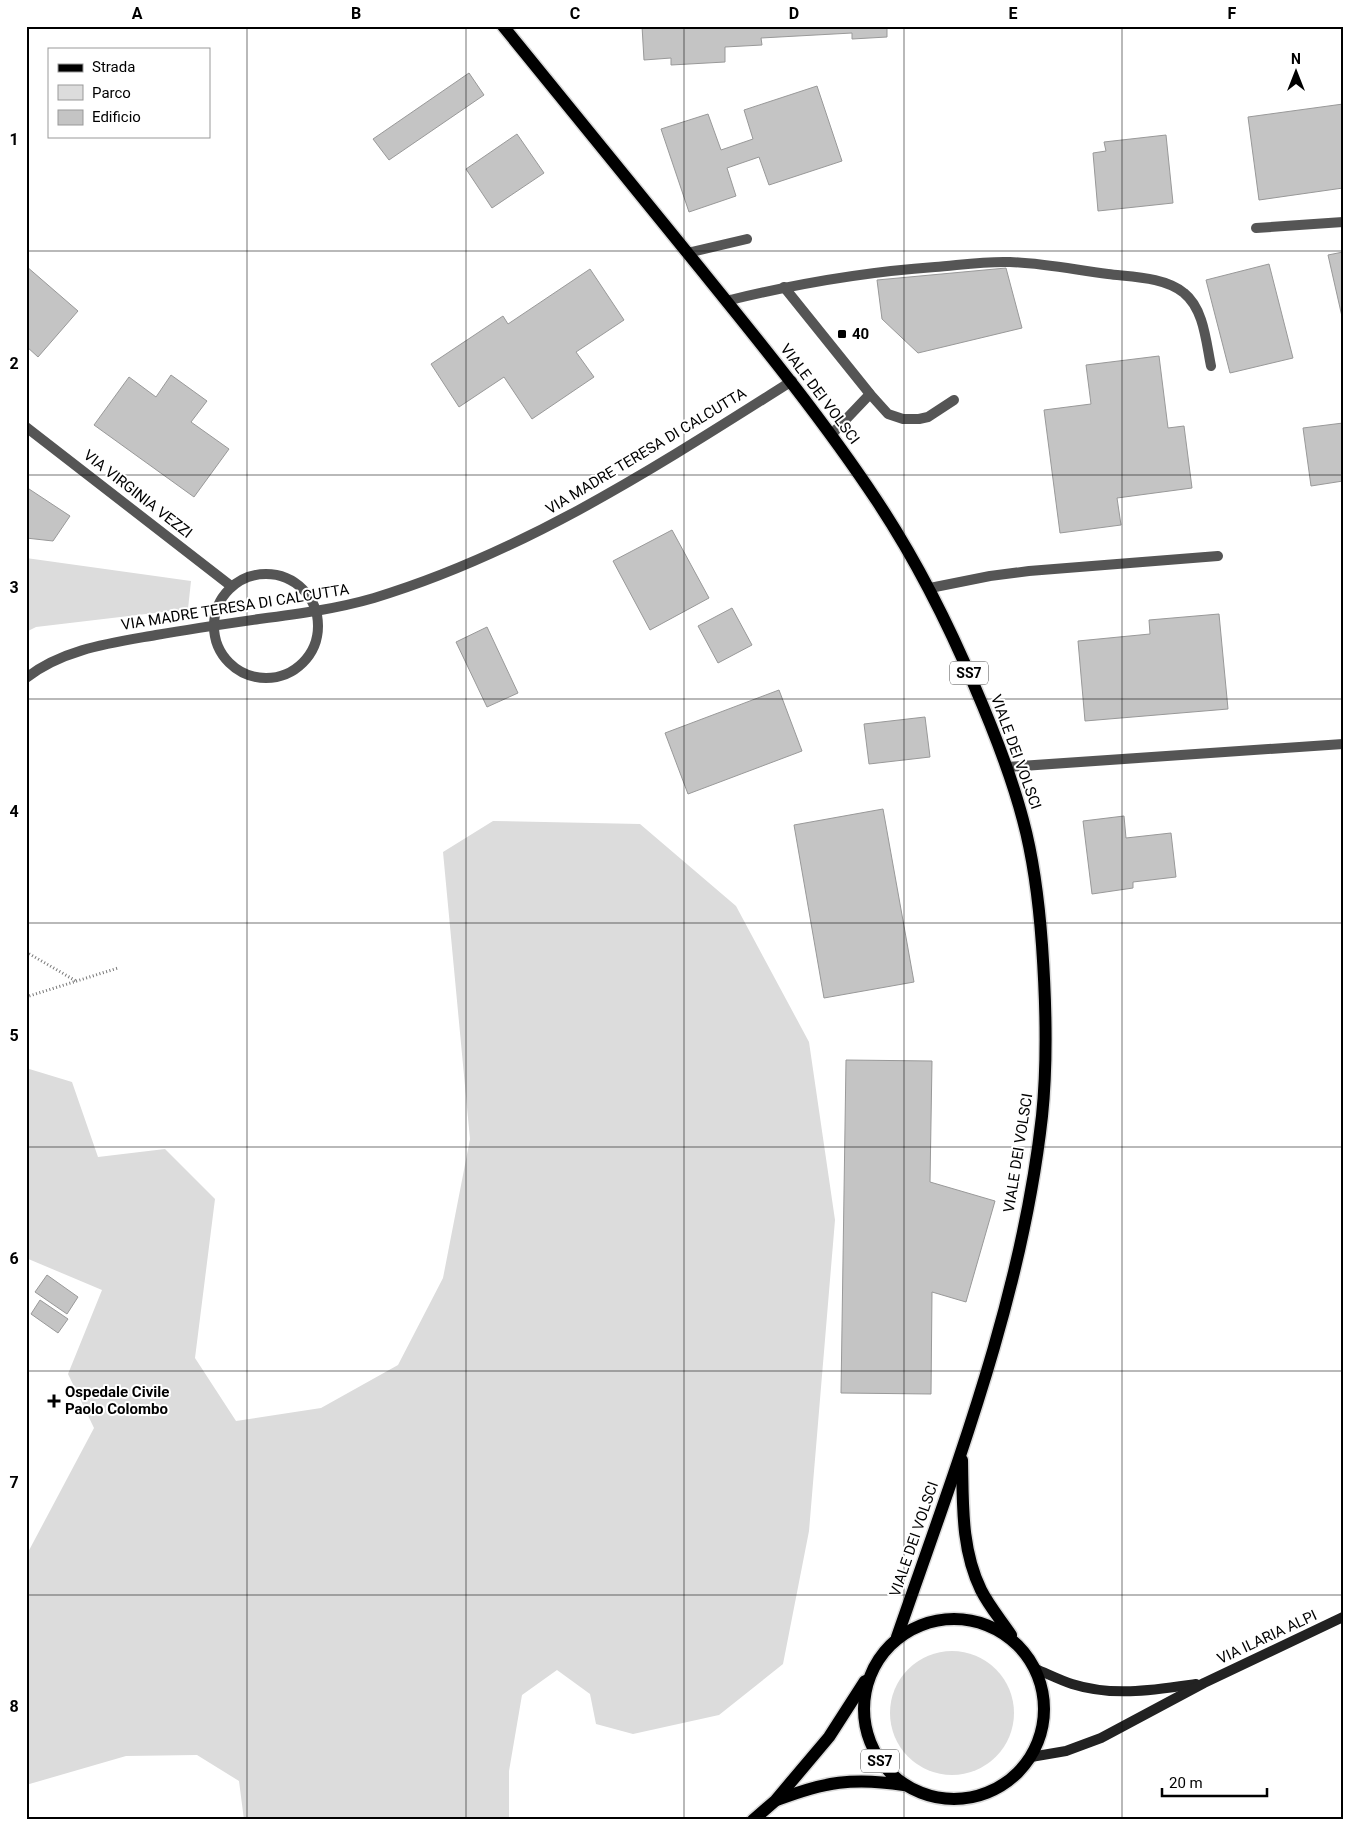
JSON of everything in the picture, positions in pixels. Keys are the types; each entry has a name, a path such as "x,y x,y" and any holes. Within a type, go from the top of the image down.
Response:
{"main road":[{"name":"VIALE DEI VOLSCI","path":"503,26 792,381 880,504 930,588 966,665 1007,767 1024,822 1038,904 1046,1012 1045,1080 1042,1120 1032,1181 1010,1285 989,1368 897,1637"},
{"name":"VIALE DEI VOLSCI","path":"962,1451 965,1537 970,1562 982,1591 1017,1643"},
{"name":"SS7","path":"945,1618 971,1619 996,1628 1017,1643 1036,1669 1044,1699 1042,1729 1031,1757 1012,1779 987,1794 958,1799 930,1796 904,1785 881,1763 866,1735 863,1703 870,1673 881,1654 897,1637 920,1625 945,1618"},
{"path":"753,1820 775,1801 829,1737 870,1673"},
{"path":"775,1801 810,1788 840,1781 872,1781 904,1785"}],"street":[{"path":"1256,228 1343,222"},
{"path":"687,253 747,239"},
{"path":"726,301 784,287 883,272 991,262 1033,264 1150,280 1176,287 1185,293 1194,304 1203,326 1211,366"},
{"path":"784,287 888,414 903,419 919,419 928,416 954,400"},
{"name":"VIA MADRE TERESA DI CALCUTTA","path":"26,678 64,656 104,644 351,604 417,583 459,567 528,536 654,468 792,381"},
{"path":"832,435 870,394"},
{"name":"VIA VIRGINIA VEZZI","path":"26,426 231,586"},
{"path":"930,588 1015,572 1218,556"},
{"path":"263,573 281,575 297,582 309,595 317,611 319,629 315,647 305,662 291,673 274,678 256,678 238,671 225,659 216,643 213,626 215,611 231,586 246,577 263,573"},
{"path":"1007,767 1343,744"},
{"name":"VIA ILARIA ALPI","path":"1204,1683 1343,1617"},
{"path":"1036,1669 1072,1684 1104,1691 1141,1692 1204,1683"},
{"path":"1031,1757 1066,1751 1095,1741 1204,1683"}],"path":[{"path":"26,952 76,981"},
{"path":"26,997 118,968"}],"green space":[{"path":"26,558 191,581 188,609 36,627 26,632"},
{"path":"493,821 640,824 736,906 809,1042 835,1220 809,1531 783,1664 719,1715 633,1734 596,1724 590,1694 557,1670 522,1695 509,1771 509,1820 244,1820 239,1781 197,1755 126,1756 26,1785 26,1556 94,1428 68,1374 102,1290 26,1258 26,1068 72,1082 98,1157 165,1149 215,1199 195,1358 236,1421 321,1408 398,1365 443,1278 470,1139 443,852"},
{"path":"952,1651 976,1656 996,1669 1009,1689 1014,1713 1009,1737 996,1757 976,1770 952,1775 928,1770 908,1757 895,1737 890,1713 895,1689 908,1669 928,1656"}],"building":[{"path":"642,26 887,26 887,37 852,39 852,33 761,38 762,45 725,47 725,62 671,65 671,58 644,60"},
{"path":"469,73 484,95 389,160 373,139"},
{"path":"817,86 842,161 769,185 759,157 727,168 736,196 689,212 661,129 708,114 721,150 753,139 744,110"},
{"path":"1343,104 1343,188 1259,200 1248,117"},
{"path":"517,134 544,173 492,208 466,169"},
{"path":"1166,135 1173,203 1098,211 1093,153 1106,151 1104,142"},
{"path":"1343,252 1343,321 1328,255"},
{"path":"1269,264 1293,358 1230,373 1206,280"},
{"path":"26,266 78,311 38,357 26,346"},
{"path":"1006,268 1022,328 918,353 882,319 877,280"},
{"path":"590,269 624,320 576,352 594,377 532,419 504,377 459,407 431,364 503,316 508,324"},
{"path":"1159,356 1168,428 1184,426 1192,488 1117,498 1121,525 1060,533 1044,410 1091,404 1086,365"},
{"path":"171,375 207,401 191,422 229,449 194,497 94,425 129,377 156,397"},
{"path":"1343,423 1343,481 1311,486 1303,428"},
{"path":"26,487 70,516 53,541 26,538"},
{"path":"672,530 709,598 650,630 613,561"},
{"path":"732,608 752,645 718,663 698,626"},
{"path":"1219,614 1228,709 1085,721 1078,641 1150,634 1149,620"},
{"path":"487,627 518,693 487,707 456,642"},
{"path":"779,690 802,751 688,794 665,733"},
{"path":"925,717 930,757 869,764 864,724"},
{"path":"883,809 914,982 824,998 794,825"},
{"path":"1124,816 1126,838 1171,833 1176,877 1133,882 1133,888 1092,894 1083,821"},
{"path":"846,1060 932,1061 930,1182 995,1201 966,1302 932,1292 931,1394 841,1393"},
{"path":"47,1275 78,1297 67,1314 35,1292"},
{"path":"40,1300 68,1319 58,1333 31,1314"}],"place":[{"name":"40","path":"842,334"},
{"name":"Ospedale Civile Paolo Colombo","path":"54,1401"}]}
